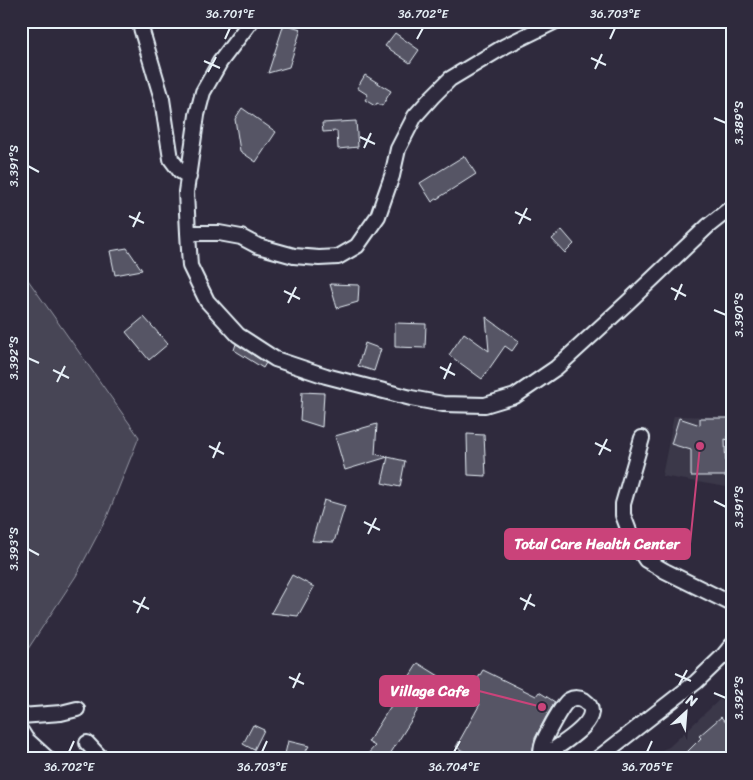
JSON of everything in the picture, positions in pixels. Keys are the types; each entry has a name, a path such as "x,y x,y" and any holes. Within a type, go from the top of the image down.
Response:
{"street":[{"path":"140,21 162,99 171,159 189,177"},
{"path":"251,21 220,62 203,92 197,115 186,192 190,266 207,300 238,335 275,359 326,376 411,398 443,404 485,405 515,396 556,368 627,304 708,226 732,207"},
{"path":"188,233 218,233 241,237 258,246 294,256 338,257 357,246 378,216 392,176 398,149 416,116 432,97 450,79 505,46 556,21"},
{"path":"642,438 622,504 623,515 632,539 646,560 665,572 732,604"},
{"path":"603,757 696,682 732,645"},
{"path":"21,716 61,713 77,709"},
{"path":"21,731 48,759"},
{"path":"87,743 102,759"},
{"path":"21,754 33,759"}],"shaded area":[{"path":"21,270 139,437 107,517 76,576 24,655 21,654"},
{"path":"674,416 732,417 732,488 662,476"},
{"path":"720,699 732,705 732,759 641,759 669,747"}],"building":[{"path":"284,24 301,29 289,67 268,73"},
{"path":"395,33 419,50 410,63 385,46"},
{"path":"365,75 391,91 382,106 377,103 375,106 365,100 368,95 357,88"},
{"path":"242,108 276,132 256,162 240,151 235,119"},
{"path":"356,121 358,147 338,149 337,131 323,132 322,123"},
{"path":"464,156 476,174 432,202 420,183"},
{"path":"562,230 574,244 565,253 552,239"},
{"path":"127,248 142,270 115,275 110,251"},
{"path":"330,284 359,285 358,302 337,308"},
{"path":"144,317 168,344 149,360 126,332"},
{"path":"486,317 519,341 512,351 505,346 482,379 449,355 464,333 489,351"},
{"path":"395,323 426,324 425,348 395,347"},
{"path":"365,343 381,349 374,371 358,366"},
{"path":"236,344 266,363 263,368 234,350"},
{"path":"302,392 324,393 322,427 300,420"},
{"path":"679,418 700,425 700,418 732,418 732,436 728,436 728,440 725,439 726,476 691,476 691,450 671,444"},
{"path":"377,424 375,454 388,457 345,470 335,436"},
{"path":"467,434 484,435 486,476 468,475"},
{"path":"388,457 405,461 400,487 382,483"},
{"path":"324,500 345,506 334,542 312,541"},
{"path":"292,575 314,587 298,616 271,613"},
{"path":"418,663 439,676 387,759 363,759 375,746 368,742"},
{"path":"483,670 536,696 539,692 555,702 535,738 531,759 477,759 456,747 480,704 467,696"},
{"path":"721,717 732,729 732,759 680,759 701,738 699,736"},
{"path":"253,725 264,730 254,750 243,744"},
{"path":"288,741 309,746 301,759 293,759 285,754"}],"place":[{"name":"Total Care Health Center","path":"700,446"},
{"name":"Village Cafe","path":"542,707"}]}
